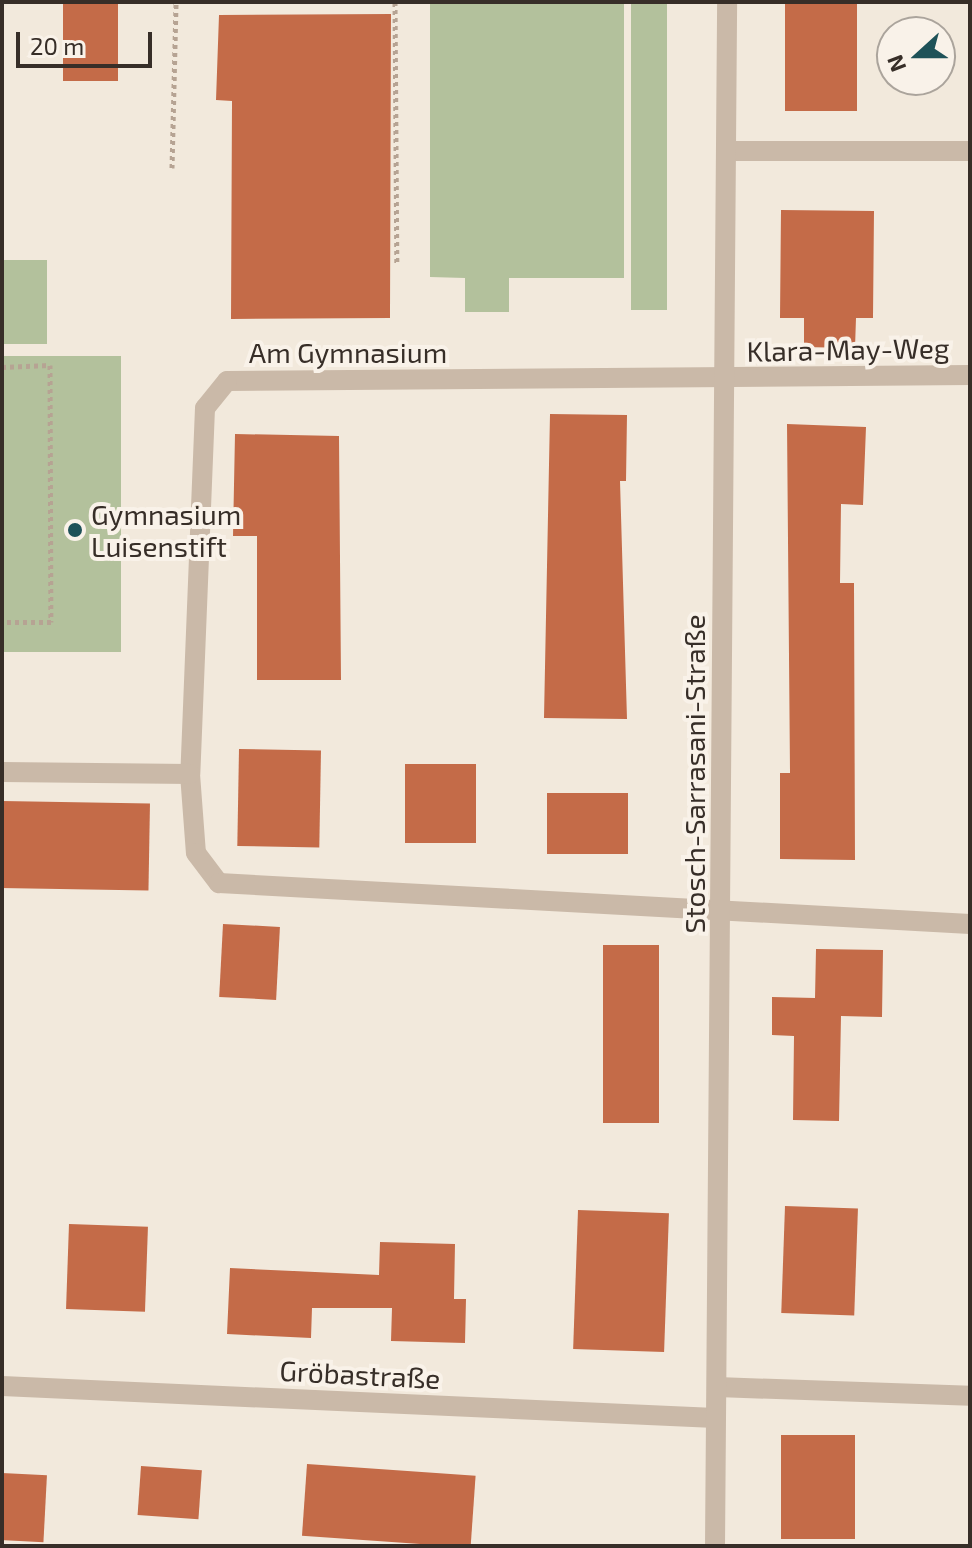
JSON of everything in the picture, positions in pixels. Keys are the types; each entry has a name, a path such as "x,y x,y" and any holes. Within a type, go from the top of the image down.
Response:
{"street":[{"name":"Stosch-Sarrasani-Straße","path":"715,1546 727,2"},
{"path":"727,151 970,151"},
{"name":"Klara-May-Weg","path":"726,378 970,375"},
{"name":"Am Gymnasium","path":"726,378 227,381 205,408 190,774 196,853 219,883 970,924"},
{"path":"2,772 190,774"},
{"name":"Gröbastraße","path":"2,1386 715,1418"},
{"path":"717,1387 970,1396"}],"path":[{"path":"172,168 176,2"},
{"path":"395,2 397,265"},
{"path":"2,367 50,365 51,622 2,622"}],"green space":[{"path":"430,2 624,2 624,278 509,278 509,312 465,312 465,278 430,277"},
{"path":"631,2 667,2 667,310 631,310"},
{"path":"2,260 47,260 47,344 2,344"},
{"path":"2,356 121,356 121,652 2,652"}],"building":[{"path":"63,2 118,2 118,81 63,81"},
{"path":"785,2 857,2 857,111 785,111"},
{"path":"391,14 390,318 231,319 232,101 216,100 219,15"},
{"path":"781,210 874,211 873,318 856,318 855,348 804,347 804,318 780,318"},
{"path":"550,414 627,415 626,481 620,481 627,719 544,718"},
{"path":"787,424 866,427 863,505 841,504 840,583 854,583 855,860 780,859 780,773 790,773"},
{"path":"235,434 339,436 341,680 257,680 257,536 233,536"},
{"path":"239,749 321,750 319,847 237,846"},
{"path":"405,764 476,764 476,843 405,843"},
{"path":"547,793 628,793 628,854 547,854"},
{"path":"2,801 150,804 148,891 2,888"},
{"path":"223,924 280,927 276,1000 219,997"},
{"path":"603,945 659,945 659,1123 603,1123"},
{"path":"816,949 883,950 882,1017 841,1016 839,1121 793,1120 794,1036 772,1035 772,997 815,998"},
{"path":"785,1206 858,1209 854,1315 781,1313"},
{"path":"578,1210 669,1213 664,1352 573,1349"},
{"path":"69,1224 148,1227 145,1312 66,1309"},
{"path":"380,1242 455,1244 454,1299 466,1299 465,1343 391,1341 392,1308 312,1308 311,1338 227,1334 230,1268 379,1275"},
{"path":"781,1435 855,1435 855,1539 781,1539"},
{"path":"307,1464 476,1476 471,1546 302,1536"},
{"path":"141,1466 202,1470 198,1519 138,1515"},
{"path":"2,1473 47,1475 43,1542 2,1540"}],"place":[{"name":"Gymnasium Luisenstift","path":"75,530"}]}
